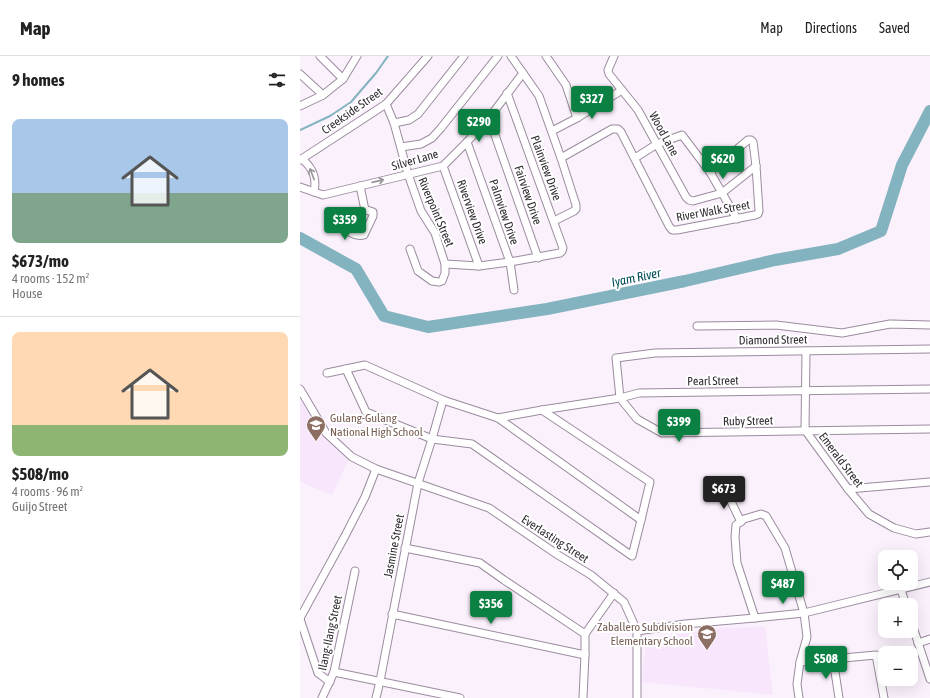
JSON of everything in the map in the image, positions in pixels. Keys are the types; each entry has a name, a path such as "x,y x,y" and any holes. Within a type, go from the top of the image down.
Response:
{"street":[{"path":"320,56 342,79"},
{"path":"300,106 323,95 342,79 357,56"},
{"name":"Creekside Street","path":"301,159 386,104 428,56"},
{"path":"394,123 409,120 418,114 464,56"},
{"path":"401,147 421,144 432,138 498,56"},
{"path":"511,56 539,96 576,205 574,211 554,221"},
{"name":"Wood Lane","path":"614,56 608,70 609,74 638,110 689,200 693,201 722,193 756,166"},
{"path":"549,57 566,85 577,118"},
{"path":"300,74 323,95"},
{"name":"Silver Lane","path":"300,187 323,195 443,166 489,118 523,74"},
{"path":"552,131 577,118 622,90"},
{"name":"Plainview Drive","path":"507,93 563,248 560,253 538,258"},
{"name":"Riverpoint Street","path":"386,104 394,123 408,174 421,211 435,233 445,264 445,273 442,281 432,281 418,271 410,249"},
{"name":"Fairview Drive","path":"489,118 538,258"},
{"path":"561,158 612,129 618,129 621,132 635,158 657,144 682,136 710,172 737,219"},
{"path":"710,172 748,140 753,142 756,166"},
{"name":"Palmview Drive","path":"467,142 510,262 514,290"},
{"name":"River Walk Street","path":"635,158 672,230 758,214 756,166"},
{"path":"301,159 308,164 313,172 315,180 314,192"},
{"name":"Riverview Drive","path":"443,166 480,266"},
{"path":"360,186 366,210"},
{"path":"445,264 480,266 538,258"},
{"path":"697,326 776,325 842,333 890,324 930,325"},
{"name":"Diamond Street","path":"620,398 616,358 655,353 930,349"},
{"name":"Emerald Street","path":"806,351 805,430 848,490 869,514 894,528 916,534 930,532"},
{"path":"327,373 365,365 443,400 498,418 641,520"},
{"path":"346,369 366,412 432,439 472,444 632,556 650,482 542,410"},
{"name":"Everlasting Street","path":"300,389 326,433 352,457 376,469 488,508 558,555 591,575 624,602 637,631 637,698"},
{"name":"Pearl Street","path":"498,418 620,398 639,393 930,389"},
{"name":"Ruby Street","path":"620,398 637,419 662,433 930,429"},
{"name":"Jasmine Street","path":"376,698 418,483 443,400"},
{"path":"330,682 318,673 300,618 365,497 376,469"},
{"path":"848,490 930,482"},
{"path":"724,489 741,522"},
{"path":"755,618 737,563 735,536 736,525 744,519 760,514 766,516 785,548 804,612 807,637 800,662 797,684 799,698"},
{"path":"405,548 480,562 504,580 585,634"},
{"name":"Ilang-Ilang Street","path":"322,698 334,672 355,571"},
{"path":"918,585 930,582"},
{"path":"637,631 685,624 804,612 901,590 904,598"},
{"path":"582,698 585,634 614,593"},
{"path":"392,614 585,655"},
{"path":"916,638 930,679"},
{"path":"918,643 930,639"},
{"path":"800,662 876,655 884,698"},
{"path":"833,659 839,698"},
{"path":"334,672 460,698"}],"shaded area":[{"name":"Gulang-Gulang National High School","path":"300,393 316,425 349,459 332,495 300,481"},
{"name":"Zaballero Subdivision Elementary School","path":"765,627 773,695 642,682 646,639 721,628"}],"waterway":[{"path":"300,130 330,116 351,102 376,73 388,56"},
{"name":"Iyam River","path":"300,238 356,269 384,316 428,327 547,309 685,281 775,260 838,249 881,231 902,165 930,111"}],"place":[{"name":"Gulang-Gulang National High School","path":"316,442"},
{"name":"Zaballero Subdivision Elementary School","path":"707,651"}]}
